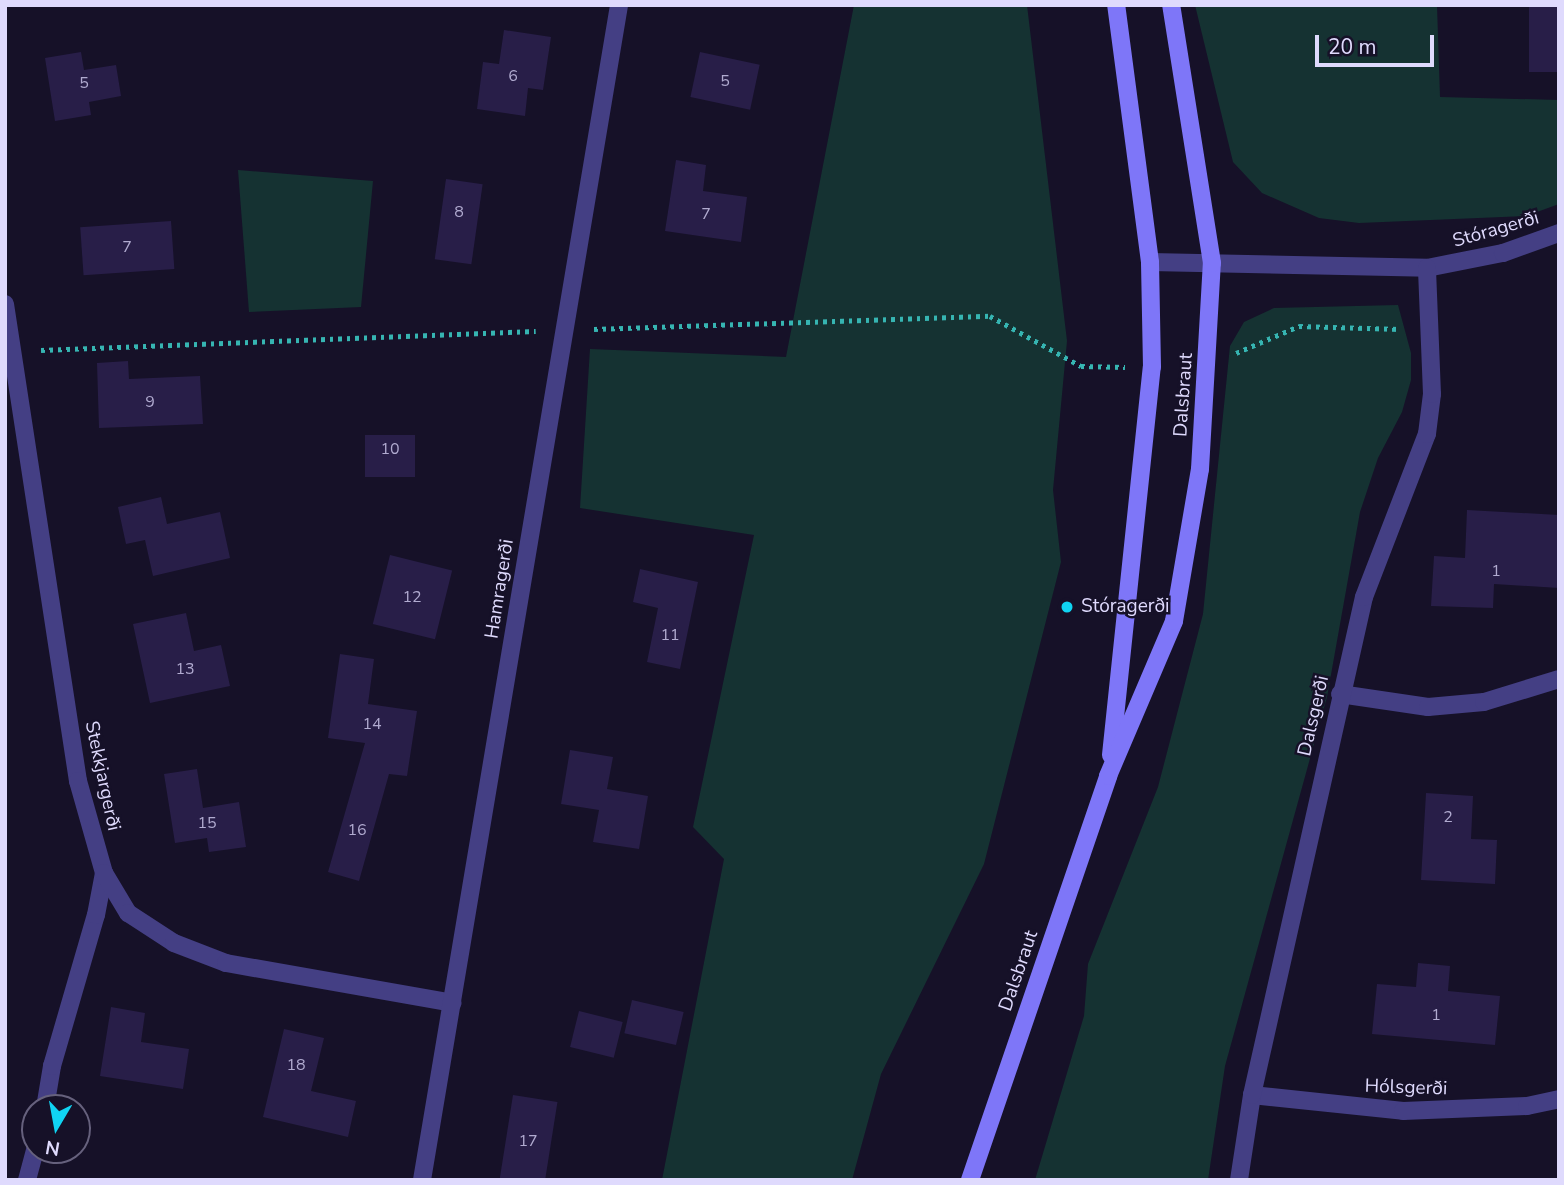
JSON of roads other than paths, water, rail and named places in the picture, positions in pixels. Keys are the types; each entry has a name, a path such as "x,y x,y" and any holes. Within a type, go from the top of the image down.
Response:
{"street":[{"name":"Hamragerði","path":"422,1180 619,5"},
{"name":"Dalsbraut","path":"1108,776 1152,367 1150,262 1115,5"},
{"name":"Dalsbraut","path":"970,1180 1108,776 1174,621 1200,469 1212,263 1171,5"},
{"name":"Stóragerði","path":"1150,262 1427,268 1503,253 1559,233"},
{"name":"Dalsgerði","path":"1239,1180 1252,1095 1340,694 1364,597 1427,434 1432,394 1427,268"},
{"name":"Stekkjargerði","path":"5,304 78,781 104,873 128,913 174,943 226,963 452,1003"},
{"path":"1340,694 1428,707 1483,702 1559,679"},
{"path":"47,1094 52,1066 96,915 104,873"},
{"name":"Hólsgerði","path":"1252,1095 1403,1111 1527,1106 1559,1099"}],"place":[{"name":"Stóragerði","path":"1067,607"}]}
